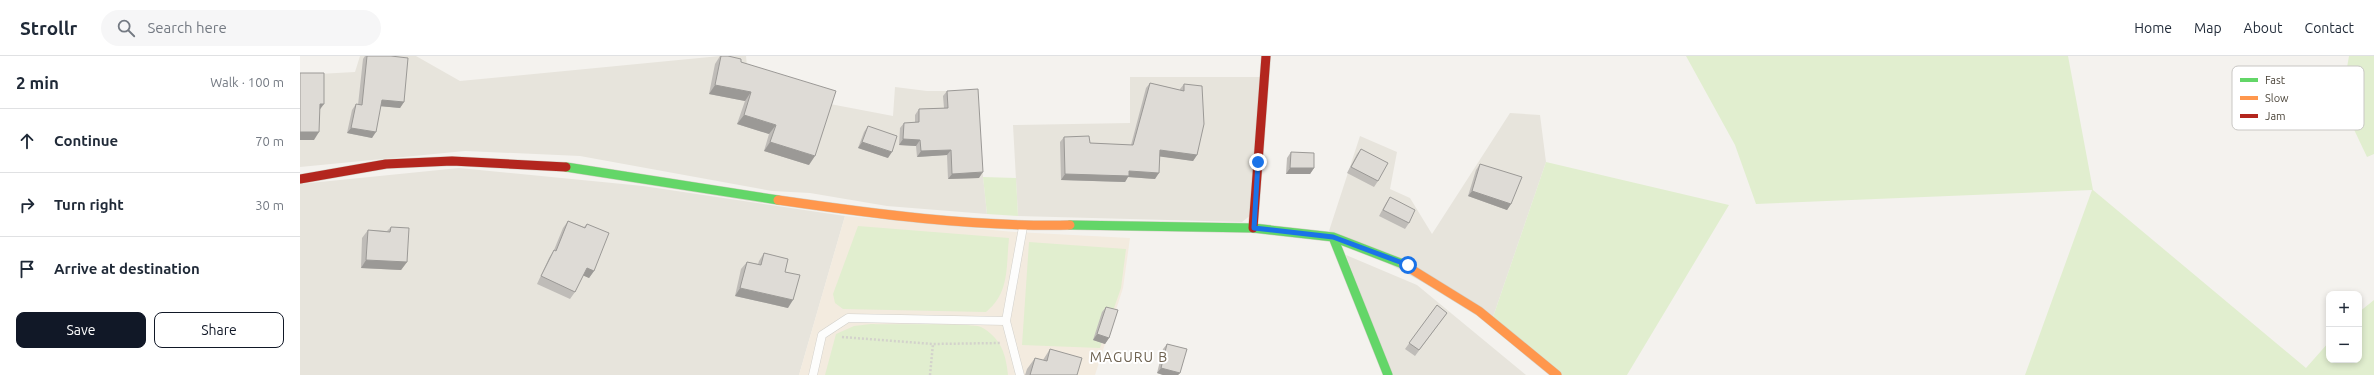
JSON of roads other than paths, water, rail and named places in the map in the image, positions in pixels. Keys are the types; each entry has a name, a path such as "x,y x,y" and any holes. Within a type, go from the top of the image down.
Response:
{"street":[{"path":"1254,228 1266,56"},
{"path":"300,179 386,164 452,161 581,168 731,193 889,216 1023,226 1112,225 1254,228 1333,237 1408,265 1479,311 1557,375"},
{"path":"1333,237 1342,264 1388,375"}],"lane":[{"path":"1020,375 1006,321 1023,226"},
{"path":"813,375 822,335 848,318 1006,321"}],"district":[{"name":"MAGURU B","path":"1129,357"}]}
